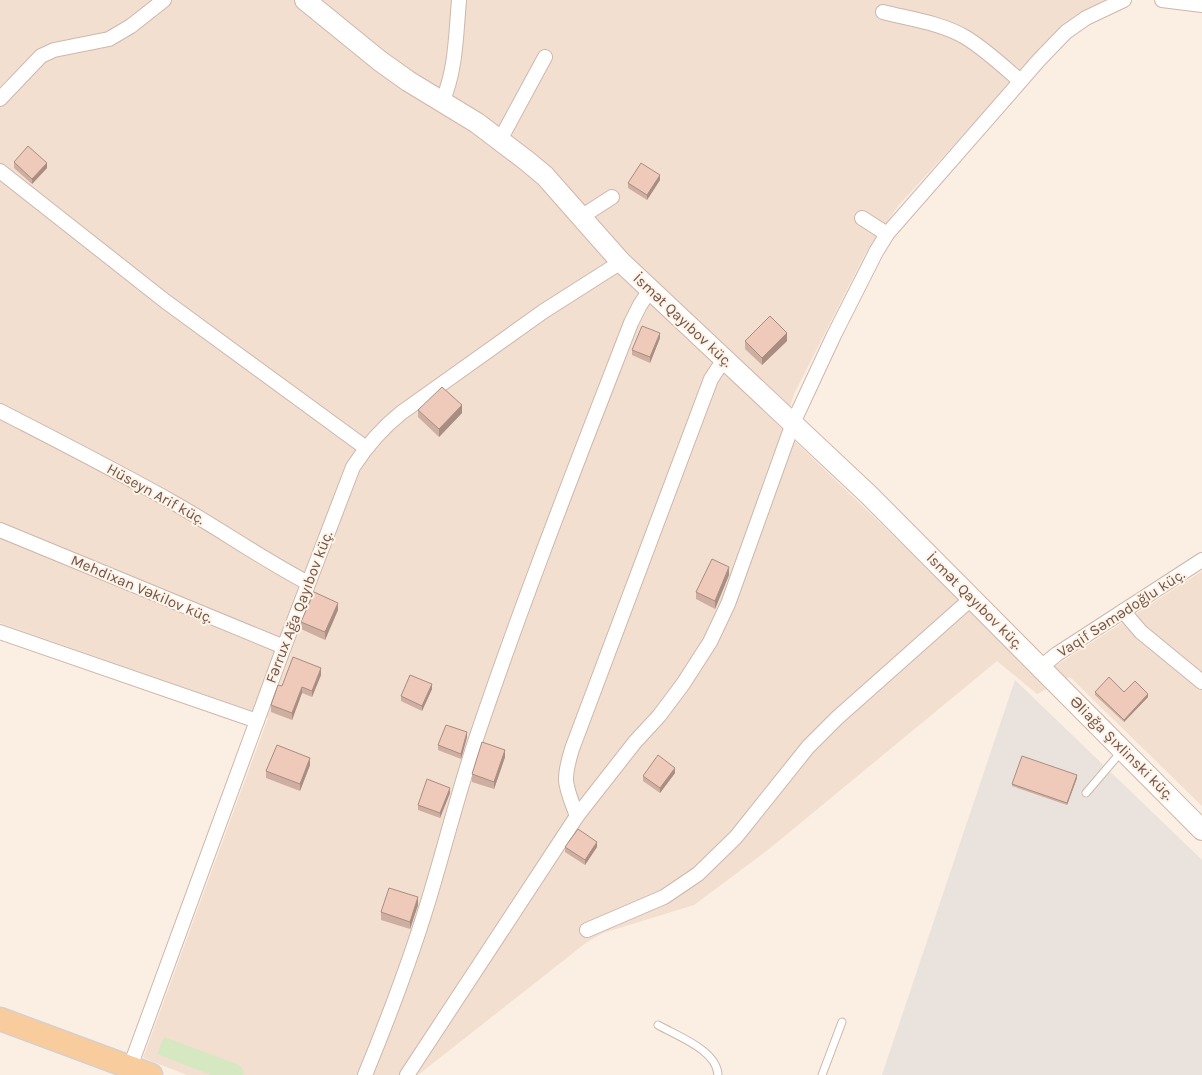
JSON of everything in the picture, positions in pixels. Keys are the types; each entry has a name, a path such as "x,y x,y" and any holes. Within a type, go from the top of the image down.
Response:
{"main road":[{"path":"0,1019 151,1075"}],"street":[{"path":"0,99 41,56 54,50 109,39 131,26 164,0"},
{"name":"İsmət Qayıbov küç.","path":"304,0 380,61 500,140 545,176 621,262 869,494 1042,667"},
{"path":"442,102 452,75 459,0"},
{"path":"408,1075 577,816 629,749 659,716 683,684 710,642 728,604 793,423 834,334 887,234 1020,81 1066,32 1086,18 1124,0"},
{"path":"1162,0 1202,5"},
{"path":"883,12 949,29 965,37 1020,81"},
{"path":"500,140 544,57"},
{"path":"0,171 165,301 366,448"},
{"path":"581,217 612,197"},
{"path":"862,218 887,234"},
{"name":"Fərrux Ağa Qayıbov küç.","path":"130,1067 284,647 352,468 384,427 401,413 544,311 621,262"},
{"path":"366,1075 382,1035 416,936 477,737 548,540 631,323 650,290"},
{"path":"577,816 566,787 565,772 572,749 711,379 725,358"},
{"name":"Hüseyn Arif küç.","path":"0,411 173,502 278,568 308,584"},
{"name":"Mehdixan Vəkilov küç.","path":"0,530 284,647"},
{"name":"Vaqif Səmədoğlu küç.","path":"1042,667 1057,654 1202,560"},
{"path":"587,930 664,897 698,874 736,837 808,747 837,718 972,598"},
{"path":"1123,611 1141,632 1202,682"},
{"path":"0,632 257,721"},
{"name":"Əliağa Şıxlinski küç.","path":"1042,667 1202,830"}],"lane":[{"path":"1086,793 1123,750"},
{"path":"822,1075 842,1022"},
{"path":"658,1025 705,1052 713,1060 718,1075"}],"shaded area":[{"path":"0,0 1105,0 1073,17 898,206 865,254 794,394 783,430 1040,676 1202,571 1202,806 1070,677 1037,694 997,661 769,849 694,905 603,933 587,942 418,1075 187,1075 143,1058 268,718 0,623"},
{"path":"1015,680 1202,860 1202,1075 882,1075"}],"green space":[{"path":"164,1037 237,1064 242,1068 243,1075 211,1075 157,1054"}],"building":[{"path":"28,146 47,163 32,179 14,162"},
{"path":"641,163 660,175 647,195 628,183"},
{"path":"770,316 787,333 762,358 745,341"},
{"path":"642,326 660,333 650,357 632,350"},
{"path":"442,387 462,405 439,429 418,410"},
{"path":"712,559 729,567 715,601 696,592"},
{"path":"314,592 338,603 325,632 301,622"},
{"path":"293,657 321,668 312,691 302,687 292,713 271,705 278,685 282,686"},
{"path":"410,675 432,684 422,706 401,696"},
{"path":"1109,677 1124,692 1135,681 1148,694 1124,720 1095,692"},
{"path":"446,725 467,732 461,754 438,745"},
{"path":"482,742 505,750 494,782 472,774"},
{"path":"277,745 310,758 300,784 266,771"},
{"path":"658,755 675,768 660,788 643,776"},
{"path":"1022,756 1077,775 1067,803 1012,784"},
{"path":"427,779 450,788 440,813 418,805"},
{"path":"578,829 597,842 585,860 565,847"},
{"path":"389,888 418,897 410,922 381,912"}]}
